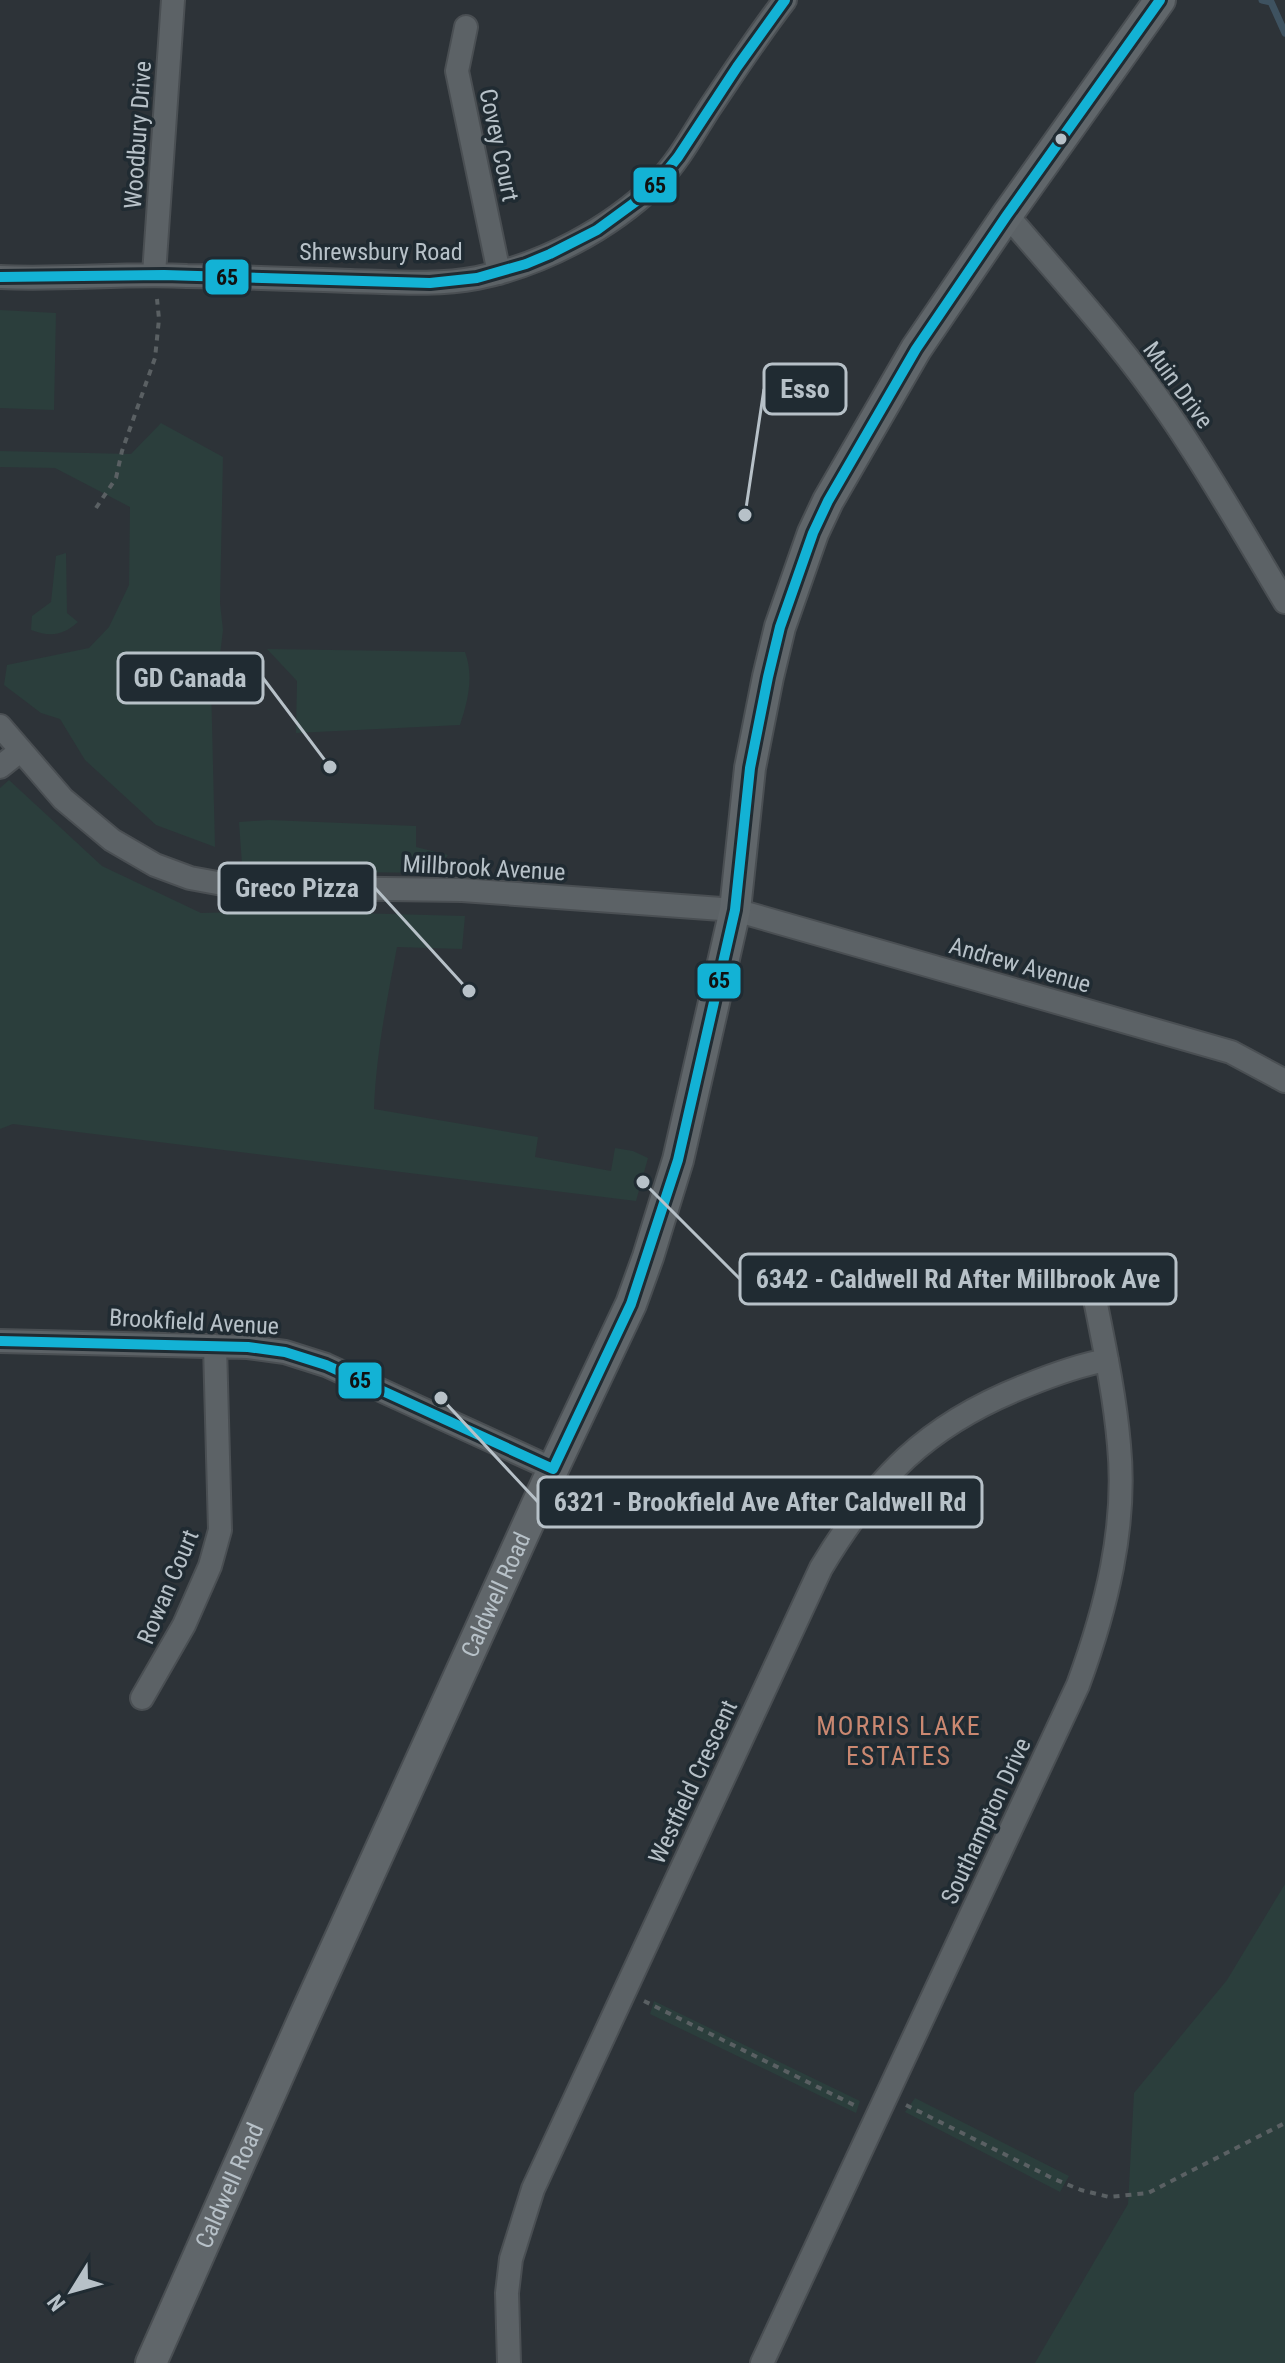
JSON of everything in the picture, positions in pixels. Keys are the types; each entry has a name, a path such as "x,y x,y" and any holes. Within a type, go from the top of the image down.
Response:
{"street":[{"name":"Woodbury Drive","path":"154,274 173,0"},
{"name":"Shrewsbury Road","path":"0,277 154,274 423,283 499,273 584,236 626,209 658,181 680,153 754,40 785,0"},
{"name":"Caldwell Road","path":"151,2363 303,2020 631,1304 678,1160 735,910 750,768 765,692 780,627 813,533 843,473 916,349 1148,4"},
{"name":"Covey Court","path":"466,27 457,71 499,273"},
{"name":"Muin Drive","path":"1007,215 1097,321 1168,412 1285,602"},
{"name":"Millbrook Avenue","path":"0,726 63,799 112,840 155,865 190,878 239,887 462,890 735,910"},
{"path":"0,767 20,751"},
{"name":"Andrew Avenue","path":"735,910 1231,1052 1285,1081"},
{"name":"Southampton Drive","path":"762,2363 1078,1685 1096,1638 1109,1584 1120,1494 1119,1446 1107,1360 1089,1269"},
{"name":"Brookfield Avenue","path":"0,1341 261,1348 313,1360 553,1469"},
{"name":"Rowan Court","path":"142,1698 196,1600 220,1530 215,1346"},
{"name":"Westfield Crescent","path":"509,2363 507,2293 511,2259 533,2189 821,1568 848,1523 897,1465 944,1426 1013,1390 1107,1360"}],"path":[{"path":"96,508 116,478 122,451 155,358 159,319 154,274"},
{"path":"624,1991 877,2116"},
{"path":"886,2095 1054,2179 1109,2197 1148,2193 1285,2123"}],"green space":[{"path":"0,310 56,313 54,410 0,408"},
{"path":"161,423 223,457 220,603 223,630 220,655 211,683 215,847 156,825 85,760 60,719 41,713 4,685 7,665 89,648 109,627 129,585 130,507 55,468 0,467 0,451 131,454"},
{"path":"66,553 67,613 78,622 56,634 31,630 32,616 51,602 56,556"},
{"path":"267,649 465,652 469,688 460,725 296,733 297,681"},
{"path":"9,780 102,866 201,913 280,911 465,916 462,949 397,947 380,1048 374,1109 538,1137 535,1157 611,1171 615,1148 633,1151 648,1158 636,1201 13,1124 0,1129 0,788"},
{"path":"269,820 416,826 416,847 448,855 435,873 257,871 242,864 239,822"},
{"path":"1285,1884 1285,2363 1035,2363 1128,2204 1134,2093 1227,1980"},
{"path":"654,2001 860,2101 856,2113 650,2014"},
{"path":"915,2098 1069,2176 1060,2192 905,2112"}],"waterway":[{"path":"1262,0 1271,2 1285,33"}],"transit line":[{"name":"65","path":"0,277 164,275 430,283 477,278 526,264 597,230 657,183 785,0"},
{"name":"65","path":"0,1341 248,1347 285,1352 326,1365 553,1469 631,1304 678,1160 735,910 750,768 768,677 780,627 813,533 828,501 916,349 1160,0"}],"place":[{"name":"Esso","path":"745,515"},
{"name":"GD Canada","path":"330,767"},
{"name":"Greco Pizza","path":"469,991"},
{"name":"6342 - Caldwell Rd After Millbrook Ave","path":"643,1182"},
{"name":"6321 - Brookfield Ave After Caldwell Rd","path":"441,1398"}],"district":[{"name":"MORRIS LAKE ESTATES","path":"899,1741"}]}
